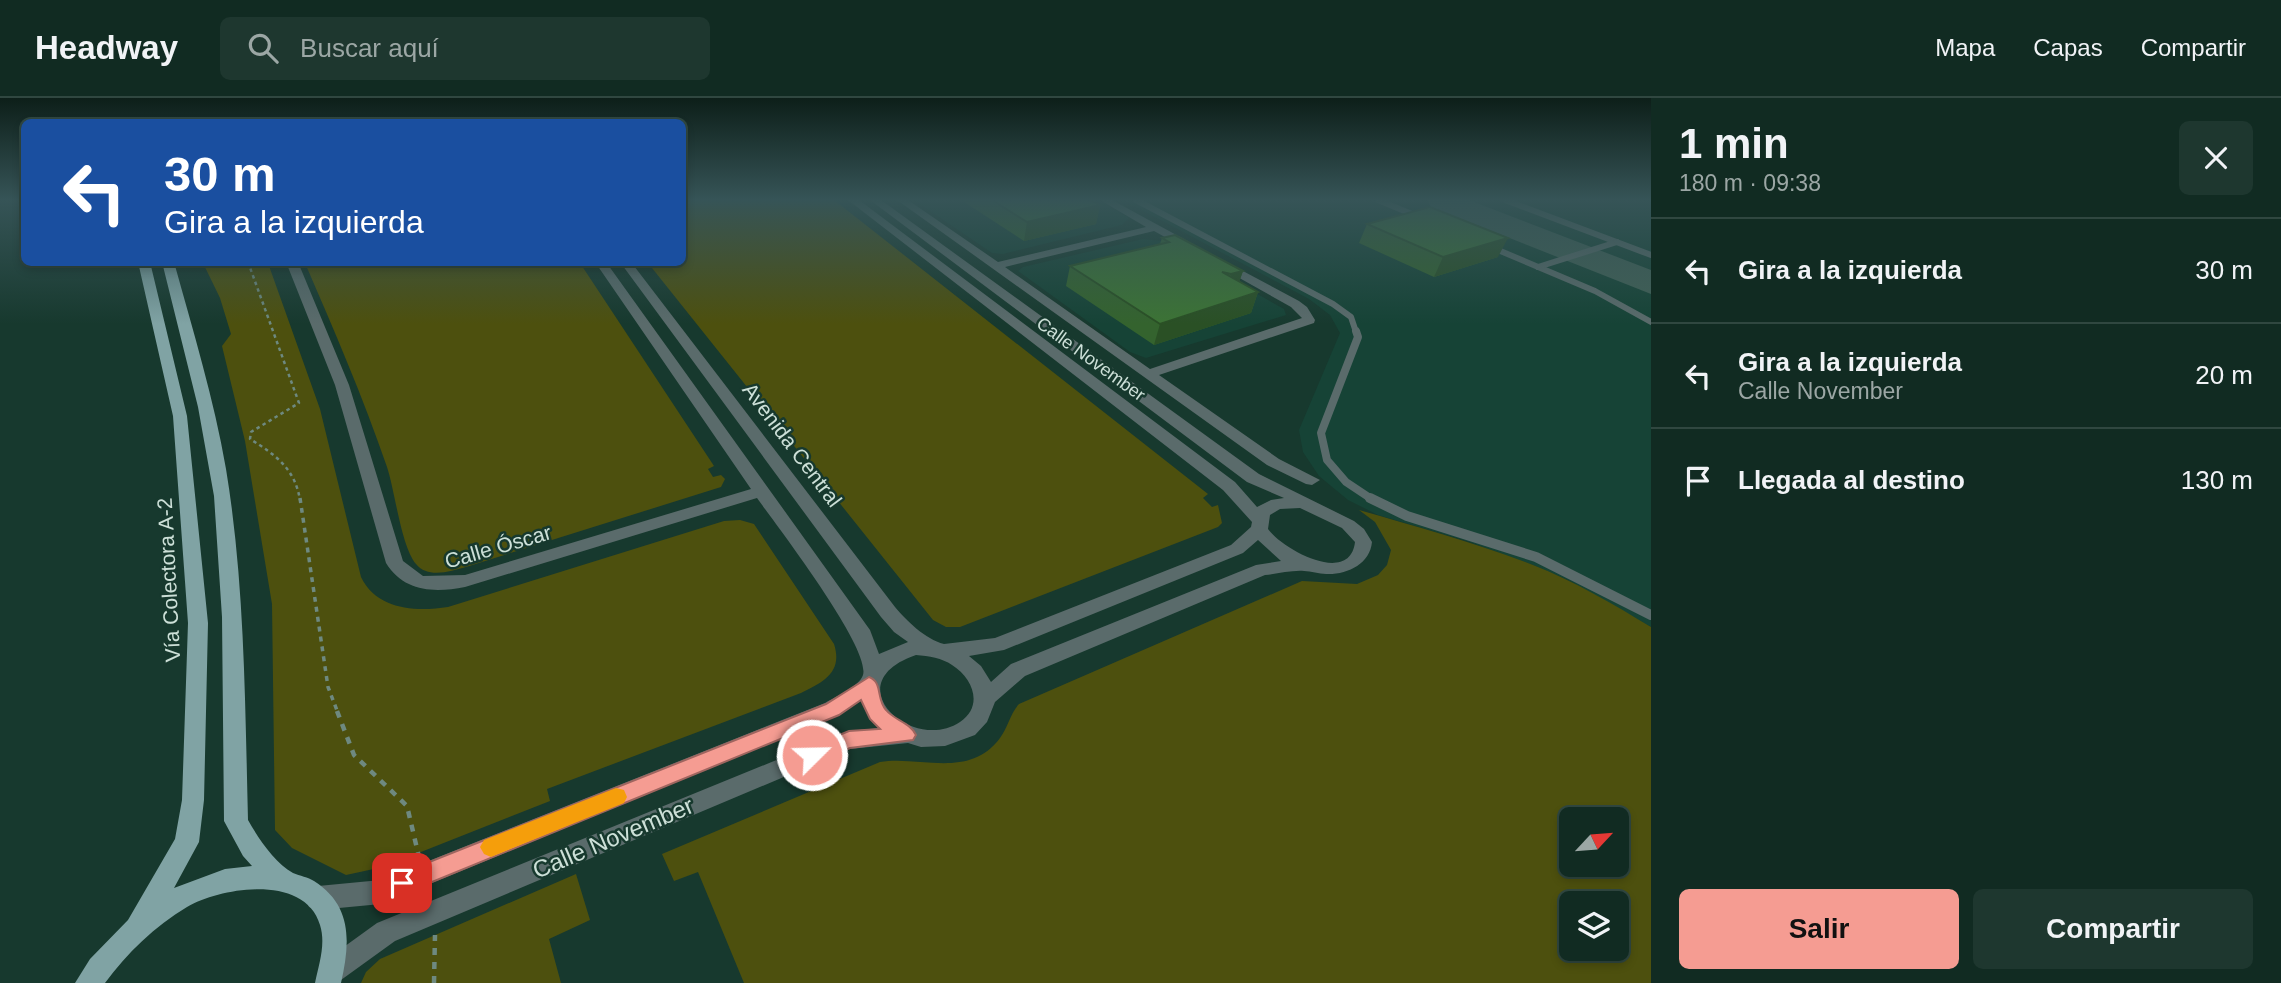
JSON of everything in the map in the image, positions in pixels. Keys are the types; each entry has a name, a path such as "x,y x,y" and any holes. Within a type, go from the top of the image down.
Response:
{"main road":[{"name":"Vía Colectora A-2","path":"137,928 187,842 193,800 198,623 180,416 145,266"},
{"path":"169,266 206,407 222,495 231,610 236,821 250,848 281,878"},
{"path":"88,983 109,955 137,928 197,890 226,880 255,876 281,878 302,885 318,898 330,917 335,942 330,977"}],"street":[{"name":"Calle November","path":"907,241 1229,486 1275,550 1307,564 1342,566 1354,561 1361,553 1362,543 1356,531 1346,521 1253,478 931,241"},
{"name":"Calle November","path":"961,241 1273,462 1312,480"},
{"path":"996,266 1099,241"},
{"path":"1180,241 1202,253"},
{"path":"1149,374 1304,323 1308,316 1294,304 1213,259"},
{"name":"Calle Óscar","path":"294,266 342,384 395,563 402,573 412,580 428,585 465,580 761,491"},
{"path":"603,266 863,635 871,677 870,699 877,714 889,726 906,735 925,739 959,733 977,718 985,699 1018,670 1262,569 1307,564"},
{"name":"Avenida Central","path":"628,266 888,612 901,627 939,649"},
{"path":"871,677 881,661 903,649 997,645 1237,549 1258,524 1262,512 1277,504 1314,506"},
{"path":"939,649 975,671 983,684 985,699"},
{"name":"Calle November","path":"318,898 381,892 825,712 871,677"},
{"name":"Calle November","path":"330,977 386,932 849,740 906,735"}],"lane":[{"path":"1214,241 1333,304 1355,323 1358,337 1321,433 1324,454 1348,483 1392,510 1536,557 1651,615"},
{"path":"1477,241 1602,294 1651,322"},
{"path":"1538,267 1617,242 1651,255"}],"path":[{"path":"249,266 299,403 251,432 250,439 278,457 298,480 328,687 354,755 407,806 419,856"},
{"path":"434,983 435,935"}],"shaded area":[{"path":"686,241 887,241 1208,494 1203,498 1212,507 1218,505 1222,523 1218,527 960,627 946,627 933,620 650,266 686,266"},
{"path":"975,241 1055,241 1003,254 992,253"},
{"path":"1133,241 1164,241 1284,309 1286,315 1146,358 1130,352 1018,271 1023,267"},
{"path":"1201,241 1651,241 1651,627 1568,580 1533,565 1467,541 1378,515 1348,500 1319,476 1303,452 1299,430 1340,333 1330,315 1309,299"},
{"path":"204,266 269,266 320,409 361,577 377,596 398,606 423,609 448,607 724,521 740,520 754,524 834,644 834,669 824,680 801,693 547,789 550,801 383,867 346,875 292,848 275,830 272,604 245,441 222,346 231,334 220,298"},
{"path":"306,266 582,266 714,466 708,469 713,477 721,475 725,479 721,487 460,569 433,573 416,564 406,545 390,477 348,364"},
{"path":"1359,510 1468,542 1548,571 1608,601 1651,627 1651,983 744,983 698,872 674,881 662,854 880,762 943,763 974,758 988,751 1000,738 1019,704 1302,581 1357,584 1378,575 1387,565 1391,550 1375,522"},
{"path":"576,874 590,920 549,939 561,983 361,983 366,972 380,959"}],"building":[{"path":"1187,241 1243,271 1231,274 1222,272 1258,292 1160,324 1070,266 1169,242"},
{"path":"1407,241 1497,241 1443,257"}],"taxiway":[{"path":"1546,241 1651,283"}],"slow traffic":[{"path":"491,847 616,797"}],"route":[{"path":"402,883 832,709 869,685 870,699 877,714 889,726 906,735 849,740 812,755"}]}
